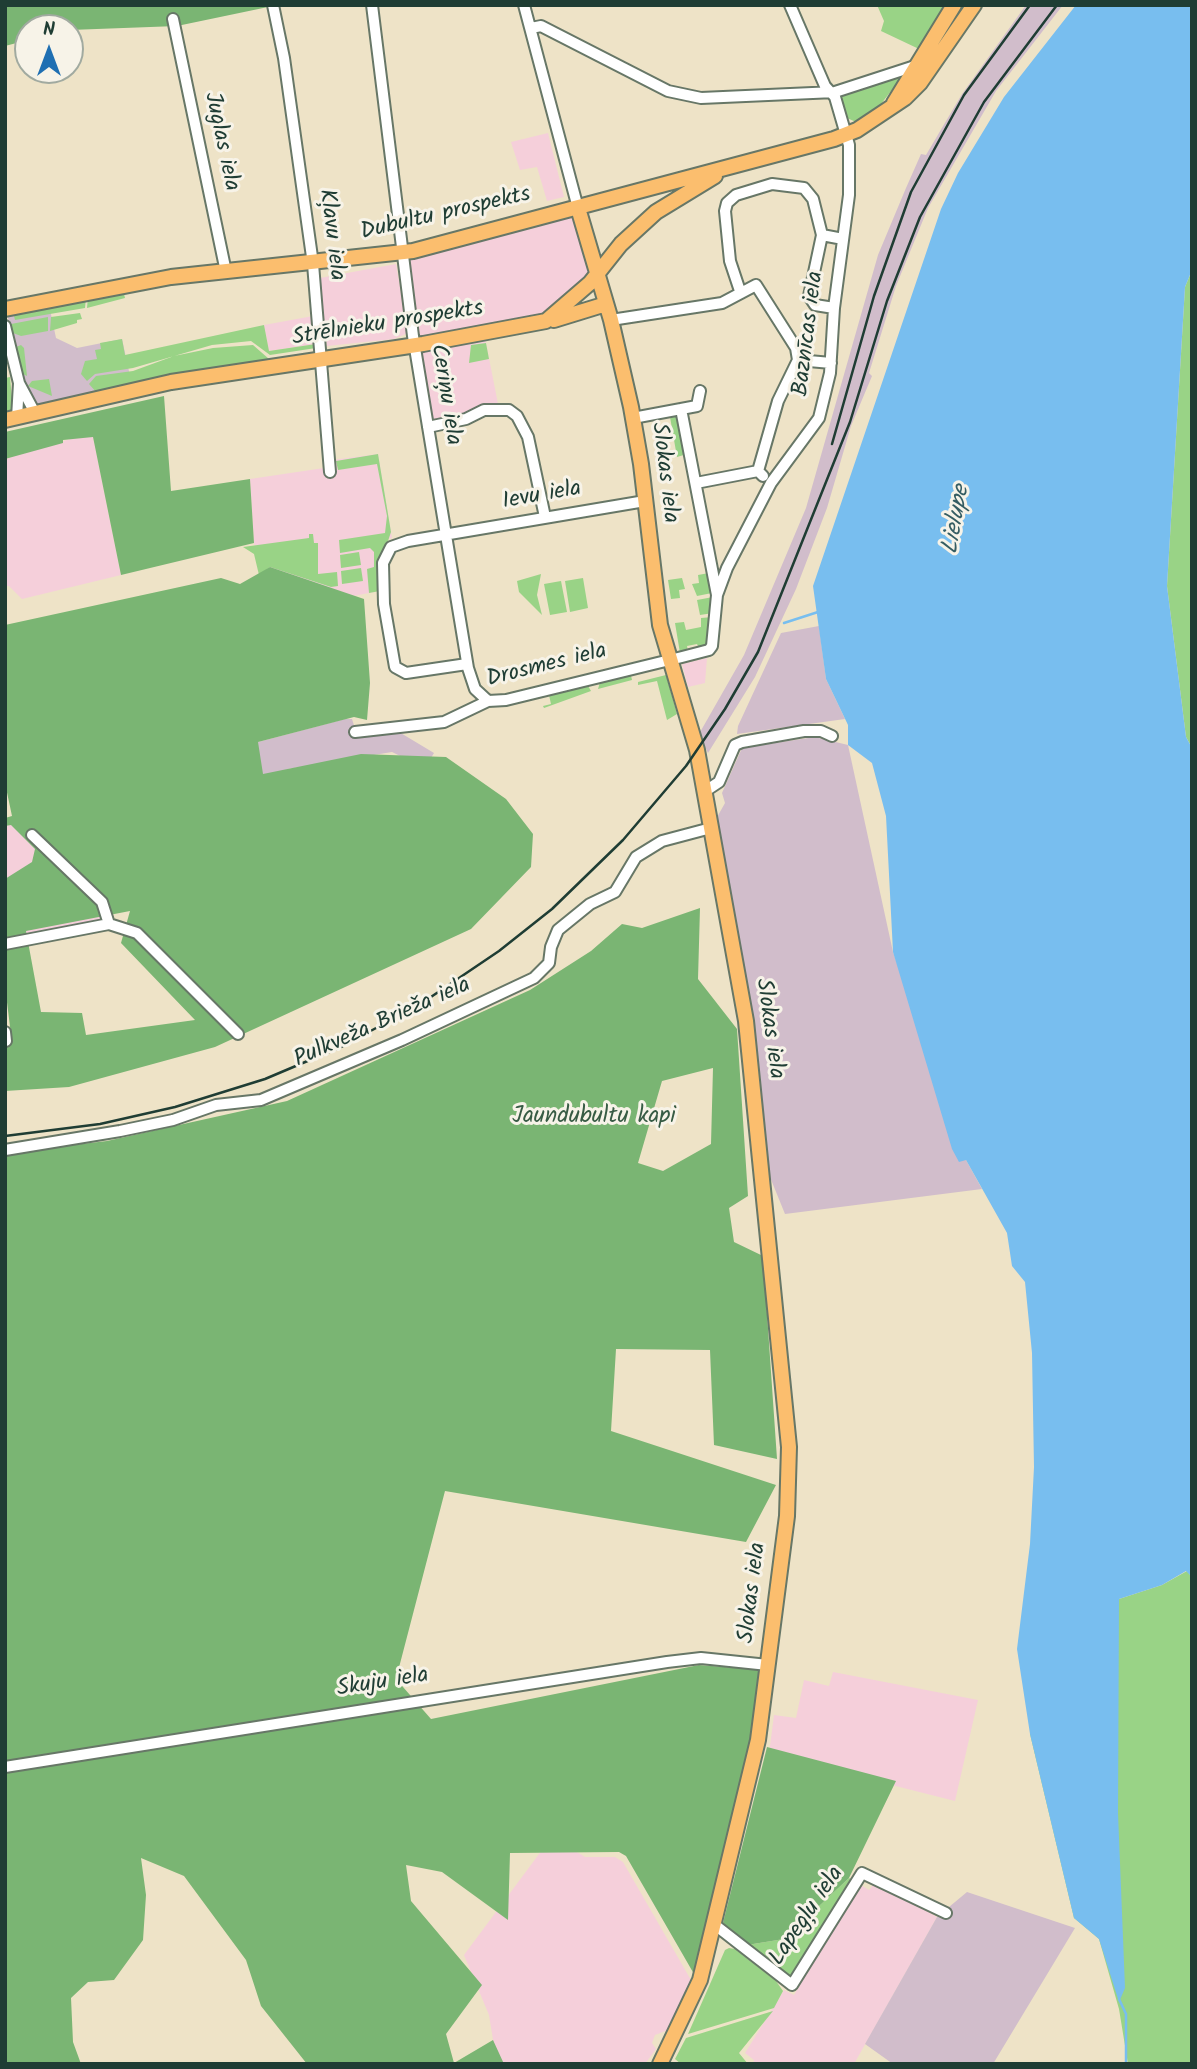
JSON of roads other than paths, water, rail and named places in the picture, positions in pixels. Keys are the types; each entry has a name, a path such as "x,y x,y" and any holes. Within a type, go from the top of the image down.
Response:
{"main road":[{"path":"893,104 954,5"},
{"name":"Dubultu prospekts","path":"5,309 171,277 401,253 726,170 847,134 905,98 920,83 974,5"},
{"path":"546,321 597,275 621,244 673,200 726,170"},
{"path":"672,183 673,200"},
{"name":"Slokas iela","path":"578,208 611,320 633,418 656,601 669,659 695,742 749,1037 789,1447 787,1516 758,1740 700,1980 666,2062"},
{"name":"Strēlnieku prospekts","path":"11,419 171,382 415,346 546,321 606,304"}],"street":[{"name":"Kļavu iela","path":"273,5 286,70 313,264 330,472"},
{"name":"Ceriņu iela","path":"372,5 401,253 467,664 472,684 488,701"},
{"name":"Slokas iela","path":"524,5 578,208"},
{"name":"Baznīcas iela","path":"709,650 713,641 717,595 771,483 819,418 828,390 834,308 849,195 847,134 790,5"},
{"name":"Juglas iela","path":"173,19 226,272"},
{"path":"531,28 541,26 668,91 684,96 729,98 830,92 915,66"},
{"path":"740,291 730,261 727,204 736,195 772,184 804,188 813,200 822,235 808,296 815,305 834,308"},
{"path":"822,235 843,239"},
{"path":"611,320 722,303 740,291 756,285 796,348 798,360 778,401 758,471"},
{"path":"5,326 19,383 35,413"},
{"path":"798,360 831,363"},
{"path":"11,419 19,383"},
{"path":"633,418 697,406 700,391"},
{"path":"681,409 717,595"},
{"path":"428,427 466,419 484,411 509,410 517,416 528,437 545,517"},
{"path":"696,483 758,471"},
{"path":"758,471 771,483"},
{"name":"Ievu iela","path":"467,664 399,672 384,604 383,563 391,547 645,501"},
{"name":"Drosmes iela","path":"355,732 444,722 488,701 709,650"},
{"path":"705,792 719,782 735,746 742,742 804,731 821,731 832,736"},
{"name":"Pulkveža Brieža iela","path":"5,1150 120,1132 173,1120 216,1105 261,1100 402,1040 534,978 550,963 558,930 590,904 615,892 636,857 662,841 710,828"},
{"path":"32,835 102,902 109,924"},
{"path":"5,944 109,924 137,933 238,1034"},
{"name":"Skuju iela","path":"5,1767 667,1662 701,1658 768,1665"},
{"name":"Lapegļu iela","path":"715,1924 792,1985 862,1873 946,1913"}],"water":[{"name":"Lielupe","path":"1076,5 1192,5 1192,270 1185,287 1167,586 1186,737 1192,748 1192,1577 1186,1571 1162,1585 1119,1599 1118,1813 1125,1988 1119,2002 1099,1939 1074,1918 1030,1734 1017,1649 1030,1544 1034,1467 1032,1353 1025,1282 1012,1266 1007,1233 966,1160 959,1162 952,1149 893,952 886,816 872,763 848,745 848,725 826,679 813,586 941,209 958,173 1004,97"}],"waterway":[{"path":"784,623 818,612"},
{"path":"1119,1999 1126,2014 1126,2064"}],"railway":[{"path":"832,444 874,296 911,192 964,95 1030,5"},
{"path":"5,1136 100,1124 175,1107 265,1079 343,1046 422,1003 499,951 552,909 623,840 686,766 725,709 758,652 850,422 887,301 920,217 984,102 1057,5"}],"park label":[{"name":"Jaundubultu kapi","path":"594,1118"}]}
